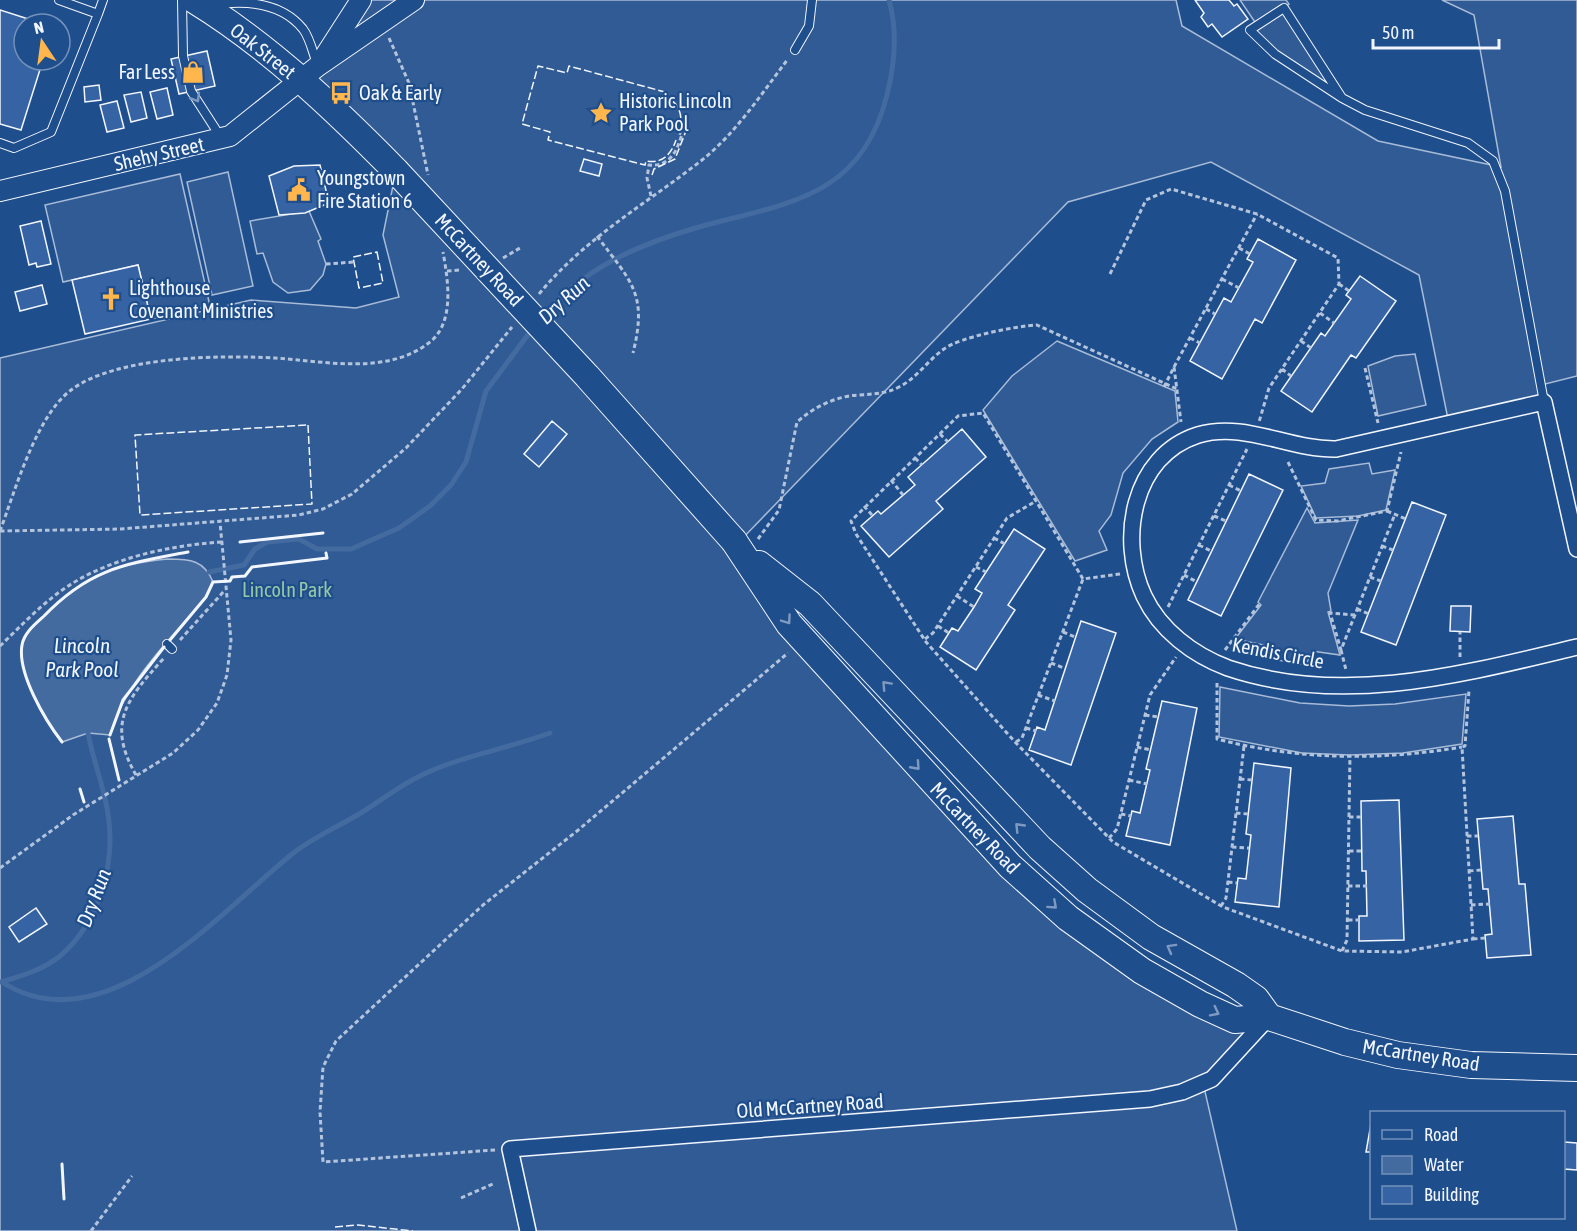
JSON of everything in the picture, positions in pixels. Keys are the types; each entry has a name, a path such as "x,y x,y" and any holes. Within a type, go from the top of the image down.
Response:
{"highway":[{"name":"Oak Street","path":"194,2 255,42 310,74"},
{"name":"McCartney Road","path":"310,74 343,117 587,376 739,547 789,624 803,640 1010,866 1068,918 1142,971 1227,1018 1269,1017 1345,1042 1398,1055 1471,1065 1577,1068"},
{"name":"McCartney Road","path":"739,547 810,604 1040,848 1079,883 1151,937 1236,985 1256,999 1269,1017"}],"street":[{"path":"310,74 361,0"},
{"name":"Oak Street","path":"310,74 414,0"},
{"name":"Shehy Street","path":"0,191 230,136 310,74"},
{"path":"1544,402 1577,549"},
{"name":"Kendis Circle","path":"1544,402 1336,449 1302,447 1254,434 1230,431 1198,435 1176,447 1157,463 1143,483 1135,505 1131,528 1136,572 1144,596 1156,616 1185,645 1229,668 1278,679 1352,686 1435,680 1577,647"},
{"name":"Old McCartney Road","path":"510,1149 1150,1099 1182,1092 1212,1079 1269,1017"},
{"path":"510,1149 528,1231"}],"lane":[{"path":"59,0 98,14"},
{"path":"0,143 14,148 51,132 103,0"},
{"path":"795,50 809,26 812,0"},
{"path":"194,2 183,56 191,91 222,138"},
{"name":"Oak Street","path":"194,2 261,2 292,19 305,31 310,74"},
{"path":"1342,98 1284,8 1250,30 1275,54 1342,98 1365,110 1468,143 1493,161 1505,191 1544,402"}],"path":[{"path":"381,23 397,53 409,83 429,181"},
{"path":"651,196 647,178 649,165 660,164 675,154 682,134 679,133"},
{"path":"1110,274 1146,200 1170,189 1257,214 1338,258 1339,284 1269,388 1254,434 1167,609"},
{"path":"1165,386 1257,214"},
{"path":"597,236 624,271 640,310 633,353"},
{"path":"0,868 81,810 173,753 198,730 217,703 227,675 231,640 220,522 120,529 0,531 34,441 55,409 70,391 94,377 125,368 215,356 343,364 382,361 411,354 431,341 441,327 448,305 448,279 442,248"},
{"path":"501,259 520,248"},
{"path":"1239,248 1250,254"},
{"path":"326,264 354,262"},
{"path":"1222,279 1239,288"},
{"path":"1339,284 1349,291"},
{"path":"1206,309 1215,314"},
{"path":"1320,313 1334,323"},
{"path":"739,547 779,510 797,422 807,413 829,401 858,394 883,393 899,387 945,347 1018,326 1037,325 1165,386 1177,389"},
{"path":"1190,338 1200,343"},
{"path":"1301,341 1311,348"},
{"path":"1174,367 1181,422"},
{"path":"1365,368 1378,423"},
{"path":"1282,369 1292,376"},
{"path":"1083,579 983,413 958,416 852,517 851,525 924,640 1015,742 1109,838 1221,906 1342,951 1402,952 1485,938"},
{"path":"940,434 948,442"},
{"path":"1387,511 1401,452"},
{"path":"915,458 922,465"},
{"path":"1288,462 1316,520 1337,521 1387,511 1406,519"},
{"path":"891,480 903,495"},
{"path":"1229,485 1241,490"},
{"path":"924,640 938,626 1007,518 1036,501"},
{"path":"864,506 872,515"},
{"path":"1341,650 1395,514"},
{"path":"1214,516 1226,521"},
{"path":"994,538 1005,544"},
{"path":"0,646 72,584 107,566 163,551 222,542"},
{"path":"1199,545 1211,551"},
{"path":"1383,546 1393,550"},
{"path":"976,567 986,573"},
{"path":"1083,579 1136,572"},
{"path":"1184,576 1197,582"},
{"path":"1370,577 1381,581"},
{"path":"1015,742 1022,738 1083,579"},
{"path":"136,775 123,748 120,724 125,711 170,646 225,590"},
{"path":"957,596 974,607"},
{"path":"1225,650 1260,603"},
{"path":"1357,609 1369,614"},
{"path":"1346,670 1329,613 1355,615"},
{"path":"938,626 949,633"},
{"path":"1063,632 1075,637"},
{"path":"1460,632 1460,657"},
{"path":"510,1149 323,1162 320,1112 324,1067 336,1041 483,905 708,722 803,640"},
{"path":"1109,838 1117,829 1150,695 1185,645"},
{"path":"1051,663 1064,668"},
{"path":"1217,683 1217,739 1244,746 1315,756 1397,756 1462,747"},
{"path":"1469,690 1464,746 1462,747 1473,939"},
{"path":"1038,695 1055,701"},
{"path":"1145,715 1158,717"},
{"path":"1026,728 1036,731"},
{"path":"1221,906 1226,898 1244,746"},
{"path":"1137,747 1150,750"},
{"path":"1342,951 1347,940 1348,920 1350,756"},
{"path":"1240,779 1252,780"},
{"path":"1129,780 1147,784"},
{"path":"1236,813 1248,814"},
{"path":"1121,814 1131,816"},
{"path":"1349,817 1361,817"},
{"path":"1467,836 1478,836"},
{"path":"1232,847 1249,848"},
{"path":"1349,850 1362,851"},
{"path":"1469,871 1481,870"},
{"path":"1227,882 1237,883"},
{"path":"1348,886 1367,886"},
{"path":"1471,905 1490,904"},
{"path":"1348,920 1359,920"},
{"path":"91,1231 132,1176"},
{"path":"461,1198 493,1184"}],"shaded area":[{"name":"Lincoln Park","path":"361,0 1176,0 1182,26 1378,141 1501,167 1474,15 1442,0 1577,0 1577,376 1541,385 1544,402 1449,424 1419,275 1211,162 1068,202 737,544 1010,866 1200,1004 1269,1017 1203,1083 1237,1231 0,1231 0,358 251,300 356,308 399,297 383,235 396,171 302,82"},
{"path":"1240,0 1286,0 1289,4 1284,8 1342,98 1275,54 1250,30 1257,25"},
{"path":"228,172 253,286 212,295 187,182"},
{"path":"180,174 210,306 151,319 138,265 63,282 45,205"},
{"path":"309,211 321,239 318,241 326,264 323,275 310,290 288,293 273,282 263,253 257,254 250,221"},
{"path":"1057,341 1175,391 1178,422 1152,439 1123,473 1111,515 1099,531 1107,550 1075,561 983,410 1012,376"},
{"path":"1415,354 1426,405 1378,416 1368,366 1395,356"},
{"path":"1369,463 1372,474 1395,470 1386,510 1358,516 1316,518 1301,486 1325,483 1329,469"},
{"path":"1307,508 1315,523 1358,520 1328,593 1331,611 1328,612 1340,655 1312,651 1306,665 1265,658 1264,645 1235,639 1261,605 1258,602"},
{"path":"1220,687 1300,703 1349,706 1395,704 1466,694 1462,744 1403,753 1350,755 1302,753 1219,737"}],"water":[{"name":"Lincoln Park Pool","path":"168,559 190,560 205,569 213,582 206,597 138,679 117,715 110,735 88,733 62,742 48,722 28,683 22,657 24,638 57,603 85,582 114,569"}],"building":[{"path":"1195,0 1229,0 1234,6 1237,4 1248,19 1222,37 1212,24 1208,27 1201,17 1204,13"},
{"path":"0,10 12,14 12,72 39,72 21,130 0,124"},
{"name":"Far Less","path":"207,51 215,86 179,94 171,59"},
{"path":"99,85 101,100 85,102 84,87"},
{"path":"167,88 173,115 157,119 150,92"},
{"path":"141,92 147,118 131,122 124,95"},
{"path":"117,101 124,128 107,132 100,105"},
{"path":"584,159 602,164 599,176 580,171"},
{"name":"Youngstown Fire Station 6","path":"320,165 329,203 305,213 279,215 269,176 294,166"},
{"path":"41,221 51,264 37,267 36,263 29,265 20,226"},
{"path":"1258,239 1296,260 1262,323 1255,319 1222,379 1190,361 1224,298 1231,302 1253,262 1247,259"},
{"name":"Lighthouse Covenant Ministries","path":"138,265 151,319 85,334 72,280"},
{"path":"1360,276 1396,301 1356,358 1351,355 1312,412 1281,391 1321,333 1325,336 1351,299 1346,295"},
{"path":"42,285 47,304 20,311 15,292"},
{"path":"552,421 567,434 539,467 524,454"},
{"path":"962,429 986,457 936,501 943,509 889,557 861,526 878,511 881,514 915,485 908,477"},
{"path":"1249,474 1283,490 1221,616 1188,600"},
{"path":"1412,502 1446,515 1396,645 1361,632"},
{"path":"1014,529 1045,549 1008,605 1015,610 976,670 940,647 952,628 958,631 974,607 982,593 975,589"},
{"path":"1451,606 1471,606 1470,632 1450,631"},
{"path":"1081,621 1116,633 1071,765 1029,750 1037,727 1045,730"},
{"path":"1162,701 1197,708 1170,845 1126,836 1132,811 1140,813 1150,770 1146,769"},
{"path":"1254,763 1291,768 1279,907 1235,902 1238,878 1246,879 1251,835 1246,834"},
{"path":"1399,800 1404,940 1359,941 1359,916 1367,916 1366,871 1362,871 1361,801"},
{"path":"1513,816 1519,884 1525,884 1531,955 1487,958 1485,935 1492,934 1488,889 1483,889 1477,819"},
{"path":"36,908 47,924 19,942 9,927"},
{"path":"1370,1129 1370,1152 1366,1152"},
{"path":"1565,1142 1577,1143 1577,1170 1565,1169"}],"waterway":[{"name":"Dry Run","path":"543,317 558,300 594,271 634,250 699,227 790,202 816,191 839,176 859,156 875,130 887,95 894,48 894,24 889,0"},
{"name":"Dry Run","path":"209,572 244,565 255,549 267,542 299,539 317,549 351,549 399,528 430,506 451,485 466,462 486,391 533,328"},
{"name":"Dry Run","path":"1,982 39,969 60,956 85,927 102,891 107,872 110,833 106,804 88,733"},
{"path":"2,982 41,998 80,998 119,986 158,965 195,938 299,849 403,785 451,763 550,733"}],"fence":[{"path":"652,175 654,169 675,159 686,131 680,129 679,109 664,97 665,92 569,66 567,73 538,66 522,124 550,132 548,140 645,165 646,161 657,161 665,157 676,140"},
{"path":"377,252 383,283 359,288 353,257 377,252"},
{"path":"308,425 312,504 140,515 135,435 308,425"},
{"path":"335,1227 358,1225 413,1231"}],"wall":[{"path":"240,542 323,533"},
{"path":"62,742 48,722 28,682 22,656 22,645 27,633 61,600 93,578 127,565 188,552"},
{"path":"170,640 206,597 213,582 230,581 232,577 245,576 252,567 327,558 326,553"},
{"path":"110,735 123,700 164,647"},
{"path":"109,739 119,780"},
{"path":"80,789 84,802"},
{"path":"62,1164 64,1199"}],"place":[{"name":"Far Less","path":"193,72"},
{"name":"Oak & Early","path":"341,93"},
{"name":"Historic Lincoln Park Pool","path":"601,113"},
{"name":"Youngstown Fire Station 6","path":"299,190"},
{"name":"Lighthouse Covenant Ministries","path":"111,299"}]}
